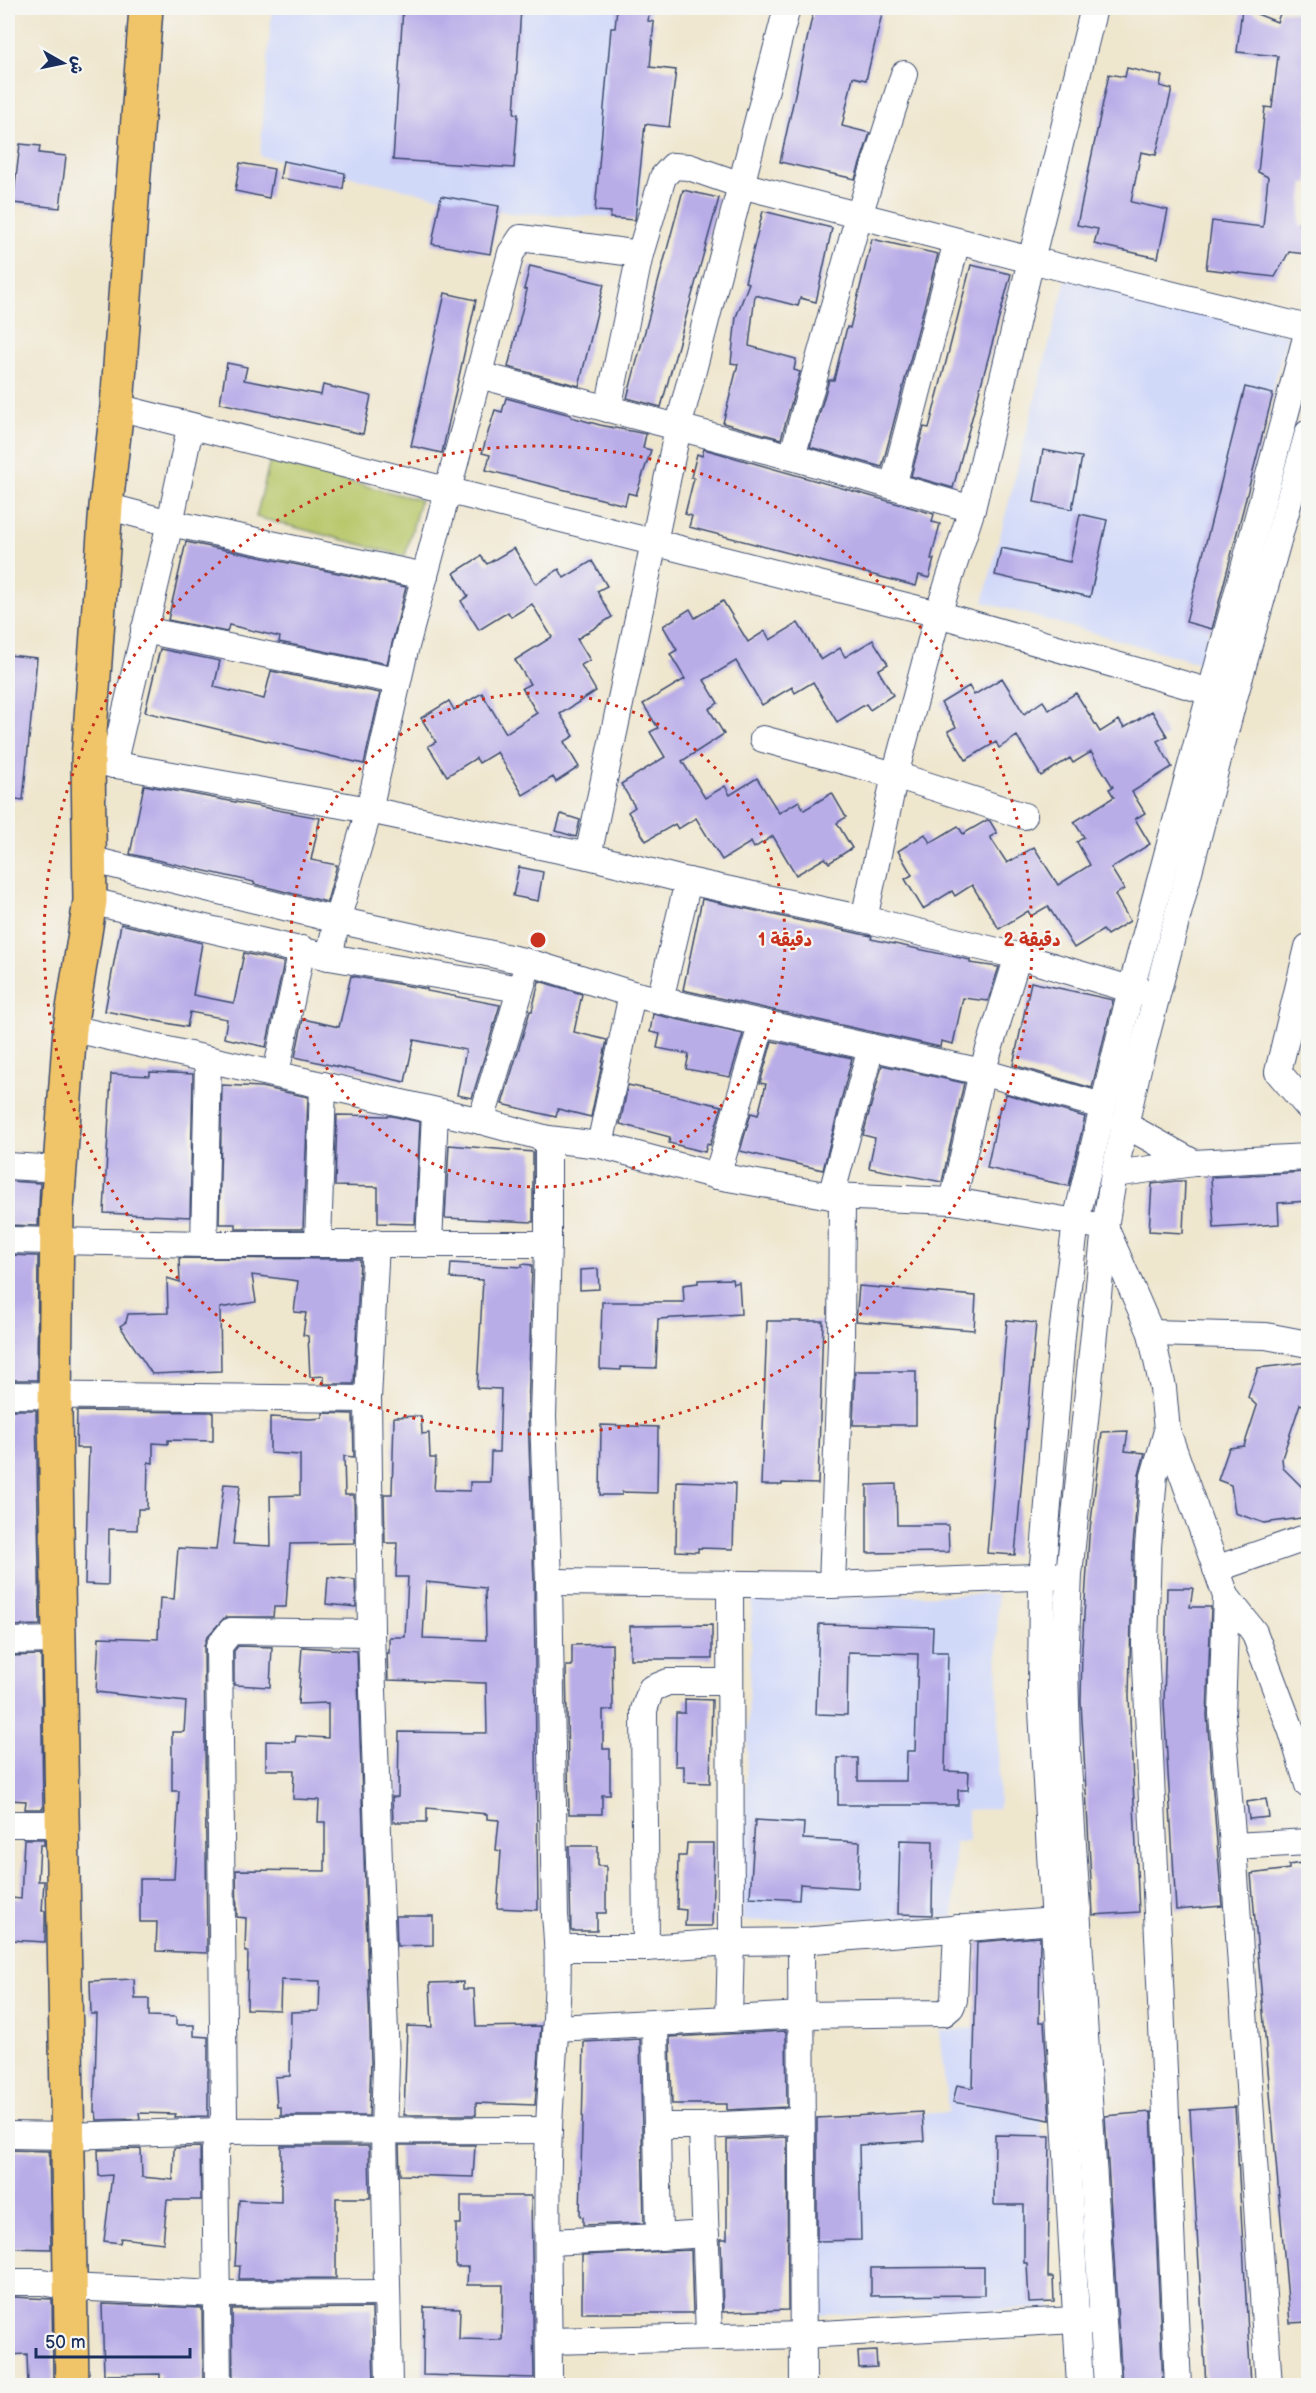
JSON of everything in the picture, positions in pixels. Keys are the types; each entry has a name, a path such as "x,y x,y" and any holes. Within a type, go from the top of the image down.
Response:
{"main road":[{"path":"72,2385 58,1640 55,1396 57,1241 69,1028 90,901 89,859 100,762 106,506 117,407 146,8"}],"street":[{"path":"588,856 678,428 787,8"},
{"path":"864,919 895,775 938,614 972,509 1094,8"},
{"path":"792,457 860,216 904,74"},
{"path":"608,409 640,254 663,177 673,166 689,167 741,185 1308,329 1156,997 1124,1124 1105,1227 1070,1575 1065,1663 1066,1919 1075,2320 1080,2385"},
{"path":"329,957 337,920 369,810 398,681 425,576 511,253 521,238 640,254"},
{"path":"893,486 956,245"},
{"path":"479,375 792,457 972,509"},
{"path":"117,407 190,428 938,614 1223,695"},
{"path":"190,428 144,630 100,762 369,810 588,856 1018,956 1156,997"},
{"path":"1107,2385 1066,1919 1041,1693 1042,1577 1062,1335 1076,1221 1131,989 1308,433"},
{"path":"106,506 170,523 425,576"},
{"path":"144,630 398,681"},
{"path":"763,739 895,775 1024,816"},
{"path":"89,859 337,920 528,962 632,994 982,1072 1102,1106"},
{"path":"660,1000 688,881"},
{"path":"90,901 329,957 520,989"},
{"path":"1278,1072 1308,947"},
{"path":"276,1073 302,949"},
{"path":"953,1201 982,1072 1018,956"},
{"path":"482,1121 528,962"},
{"path":"600,1145 632,994"},
{"path":"717,1176 762,1023"},
{"path":"69,1028 276,1073 435,1112 482,1121 548,1139 600,1145 717,1176 836,1196 953,1201 1105,1227"},
{"path":"832,1585 841,1343 836,1196 872,1047"},
{"path":"204,1244 208,1060"},
{"path":"1278,1072 1308,1082"},
{"path":"1278,1072 1308,1107"},
{"path":"318,1243 323,1085"},
{"path":"429,1243 435,1112"},
{"path":"1124,1124 1194,1163"},
{"path":"548,1139 548,1244 543,1416 549,1582 555,1916 559,1948 549,2130 549,2385"},
{"path":"1114,1174 1194,1163 1308,1157"},
{"path":"8,1166 60,1169"},
{"path":"1105,1227 1151,1333 1163,1388 1167,1431 1216,1569 1226,1596 1254,1632 1292,1731 1308,1785"},
{"path":"8,1240 204,1244 548,1244"},
{"path":"376,1243 368,1400 371,1633 386,2061 384,2131 389,2385"},
{"path":"1151,1333 1266,1336 1308,1344"},
{"path":"8,1395 368,1400"},
{"path":"1167,1431 1154,1476 1148,1547 1145,1644 1178,2385"},
{"path":"1216,1569 1308,1537"},
{"path":"549,1582 832,1585 1070,1575"},
{"path":"729,2019 731,1942 730,1584"},
{"path":"1226,1596 1222,1714 1269,2385"},
{"path":"218,2385 215,2151 224,2116 219,1646 231,1631 371,1633"},
{"path":"8,1641 58,1640"},
{"path":"646,1947 644,1710 651,1689 668,1682 729,1682"},
{"path":"8,1824 61,1824"},
{"path":"1233,1846 1308,1842"},
{"path":"559,1948 801,1941 1066,1919"},
{"path":"556,2028 803,2015 944,2013 951,2007 954,2000 957,1928"},
{"path":"801,1941 803,2385"},
{"path":"655,2024 659,2237"},
{"path":"657,2126 801,2121"},
{"path":"702,2126 709,2337"},
{"path":"8,2135 66,2136 220,2131 549,2130"},
{"path":"548,2242 706,2234"},
{"path":"8,2282 42,2282 69,2287 217,2294 386,2293"},
{"path":"549,2341 803,2335 1075,2320 1103,2323"}],"shaded area":[{"path":"272,8 650,8 639,218 509,213 260,156"},
{"path":"1066,279 1287,335 1200,663 983,602"},
{"path":"997,1594 999,1808 967,1810 969,1842 955,1842 954,1917 742,1921 752,1599"},
{"path":"1034,2023 1051,2308 819,2315 816,2121 948,2112 939,2031"}],"green space":[{"path":"270,461 420,500 405,556 256,517"}],"building":[{"path":"403,8 521,8 514,114 518,114 514,168 393,160"},
{"path":"617,8 650,8 648,21 654,22 650,67 676,70 669,127 645,124 635,220 610,218 611,212 595,211 611,28 615,28"},
{"path":"814,8 871,8 870,11 882,14 866,80 853,77 842,126 870,133 855,179 780,162"},
{"path":"1242,8 1277,22 1281,11 1308,14 1308,183 1304,183 1299,225 1308,229 1306,254 1289,252 1275,277 1206,269 1212,221 1263,227 1268,177 1258,172 1265,107 1272,108 1278,56 1237,52"},
{"path":"1127,68 1162,76 1160,86 1172,89 1156,155 1141,152 1131,202 1168,210 1158,258 1094,244 1098,229 1077,225 1109,74 1125,77"},
{"path":"20,144 40,146 39,153 66,156 60,208 13,203"},
{"path":"283,161 345,173 343,189 280,178"},
{"path":"240,163 274,169 269,198 235,191"},
{"path":"683,190 719,198 661,407 627,398"},
{"path":"441,196 499,206 490,254 432,244"},
{"path":"763,211 832,228 816,302 800,298 798,306 755,295 749,346 796,359 794,370 800,372 781,439 723,423 738,364 731,363 736,317 749,283 745,282"},
{"path":"872,239 938,254 882,467 810,447 829,380 834,380 847,327 850,328"},
{"path":"971,265 1011,274 953,488 911,476 924,427 929,428"},
{"path":"530,266 604,284 579,386 508,367 527,290 524,289"},
{"path":"445,293 476,300 442,453 411,446"},
{"path":"227,363 247,367 244,380 321,395 323,385 371,396 363,434 220,403"},
{"path":"1245,387 1273,394 1212,629 1186,622"},
{"path":"506,398 600,425 646,434 643,448 651,450 636,495 628,493 625,505 486,470 490,455 482,453 495,410 502,412"},
{"path":"704,449 934,514 932,522 940,524 931,559 934,559 929,578 919,575 916,586 689,527 692,516 685,514 694,478 691,477 697,454 702,456"},
{"path":"1043,450 1082,457 1072,509 1034,502"},
{"path":"1080,514 1107,520 1090,597 995,575 1001,548 1070,562"},
{"path":"186,542 406,587 387,664 279,642 280,637 229,625 227,632 168,620"},
{"path":"514,548 536,584 559,569 564,578 592,561 607,586 597,591 612,617 577,639 590,660 581,665 596,691 560,714 574,736 564,742 579,767 556,782 553,777 523,795 497,752 479,763 476,758 447,776 428,746 436,742 421,718 449,701 454,710 482,693 506,733 537,713 522,688 530,684 515,660 552,637 532,604 511,617 508,612 479,630 461,601 468,596 454,573 481,556 487,564"},
{"path":"723,601 748,642 765,631 770,640 798,623 821,660 840,648 845,657 873,640 888,664 878,670 893,695 870,710 866,704 837,722 813,682 795,693 792,687 762,705 736,661 704,680 718,703 709,709 724,734 682,761 705,798 725,786 730,795 757,778 779,813 799,801 804,810 832,793 846,817 837,823 852,848 829,863 825,858 796,875 773,836 754,848 751,842 722,860 696,818 678,829 675,824 646,841 628,812 635,807 621,784 665,757 650,732 658,728 643,704 685,679 670,654 677,650 663,626 690,609 695,618"},
{"path":"160,649 220,661 214,687 264,699 271,671 380,693 364,764 145,712"},
{"path":"8,655 37,658 23,800 8,798"},
{"path":"1002,678 1024,714 1043,701 1049,710 1076,693 1100,732 1119,720 1124,728 1152,711 1167,736 1157,741 1172,767 1132,792 1145,813 1135,819 1150,844 1111,868 1124,889 1115,895 1130,921 1107,935 1103,930 1074,948 1048,906 1031,916 1028,911 999,929 972,885 955,896 952,891 923,909 905,879 912,875 898,851 925,834 930,843 958,826 963,834 987,820 997,833 990,837 1007,863 1034,847 1058,885 1090,865 1077,842 1084,837 1074,822 1114,797 1109,789 1113,787 1091,752 1073,763 1070,758 1041,776 1017,736 999,748 996,742 966,760 948,731 956,727 941,703 969,686 974,695"},
{"path":"144,785 320,818 311,860 337,865 327,902 254,884 254,882 130,854"},
{"path":"561,814 580,820 576,837 556,831"},
{"path":"519,867 543,872 538,901 513,896"},
{"path":"702,899 872,936 871,939 970,960 970,963 999,967 988,1001 963,998 953,1044 941,1041 940,1047 683,990"},
{"path":"121,924 202,943 193,995 234,1003 244,953 284,962 266,1047 224,1038 227,1019 190,1012 187,1027 105,1011"},
{"path":"351,976 500,1005 472,1098 457,1095 466,1050 414,1040 405,1082 295,1057 303,1019 339,1027"},
{"path":"539,981 582,994 574,1032 607,1040 591,1117 558,1109 556,1117 502,1104 530,1011 532,1011"},
{"path":"1031,982 1113,1000 1092,1088 1013,1065"},
{"path":"653,1014 743,1034 730,1077 686,1069 689,1054 657,1048 660,1034 650,1032"},
{"path":"772,1041 852,1058 823,1170 740,1151 751,1113 758,1115 766,1084 760,1083"},
{"path":"882,1065 964,1083 942,1182 869,1168 875,1138 863,1135"},
{"path":"150,1072 193,1074 190,1217 104,1213 111,1074 150,1076"},
{"path":"222,1085 261,1087 308,1097 303,1229 236,1229 236,1224 219,1224"},
{"path":"628,1085 722,1106 710,1145 707,1144 705,1152 669,1143 670,1137 620,1124"},
{"path":"1006,1094 1085,1117 1069,1186 987,1168 1000,1107 1003,1107"},
{"path":"337,1115 392,1116 420,1122 415,1224 378,1223 378,1187 335,1186"},
{"path":"449,1145 533,1152 533,1222 445,1218"},
{"path":"1307,1172 1308,1201 1278,1203 1279,1224 1214,1228 1211,1177"},
{"path":"8,1181 40,1183 38,1226 8,1225"},
{"path":"1185,1181 1183,1233 1149,1231 1152,1184"},
{"path":"8,1255 38,1256 37,1380 8,1380"},
{"path":"179,1258 360,1259 354,1384 324,1384 324,1376 310,1377 308,1336 303,1335 306,1313 294,1312 298,1281 252,1275 256,1302 220,1308 221,1371 152,1374 120,1326 126,1322 128,1314 168,1313 167,1278 180,1282"},
{"path":"451,1263 522,1267 522,1264 532,1265 528,1416 534,1582 538,1910 497,1908 501,1851 496,1850 499,1820 487,1819 487,1814 427,1808 427,1822 393,1822 392,1797 398,1797 399,1732 487,1733 486,1683 388,1680 389,1637 405,1637 408,1577 396,1577 397,1543 385,1543 384,1494 392,1494 394,1417 421,1416 422,1434 429,1433 430,1458 436,1458 434,1490 470,1491 470,1482 490,1482 491,1452 499,1452 501,1389 477,1388 483,1280 450,1278","holes":["426,1582 485,1588 486,1640 423,1638"]},
{"path":"598,1269 599,1289 580,1290 580,1270"},
{"path":"732,1279 733,1284 739,1282 741,1314 658,1319 656,1368 600,1369 602,1302 684,1302 683,1285 698,1283 698,1280"},
{"path":"859,1286 976,1296 974,1330 856,1321"},
{"path":"1007,1320 1036,1323 1015,1555 987,1553"},
{"path":"767,1321 823,1321 818,1484 761,1485"},
{"path":"1308,1362 1308,1407 1300,1404 1282,1458 1283,1468 1308,1493 1301,1518 1264,1523 1235,1513 1231,1485 1218,1480 1229,1448 1244,1446 1257,1406 1248,1397 1258,1368"},
{"path":"855,1371 916,1371 916,1425 853,1425"},
{"path":"8,1410 36,1410 40,1625 8,1626"},
{"path":"77,1411 213,1412 213,1441 168,1440 168,1444 153,1443 153,1463 148,1462 147,1509 138,1509 137,1530 109,1529 108,1585 85,1584 89,1448 76,1448"},
{"path":"323,1413 353,1414 354,1457 344,1456 345,1495 354,1495 355,1543 290,1544 286,1607 274,1607 273,1617 225,1617 207,1637 204,1646 207,1953 156,1951 157,1922 140,1922 140,1879 174,1879 179,1791 172,1791 172,1732 184,1732 186,1702 96,1692 99,1637 158,1639 160,1598 174,1599 178,1548 216,1550 224,1484 240,1485 233,1544 271,1546 270,1496 300,1495 300,1455 270,1453 270,1417 310,1419 323,1418"},
{"path":"601,1425 658,1427 657,1493 622,1492 622,1495 600,1495"},
{"path":"1128,1431 1125,1451 1145,1453 1139,1475 1133,1546 1129,1696 1139,1912 1093,1915 1081,1702 1089,1537 1102,1432"},
{"path":"677,1481 735,1483 733,1549 698,1548 698,1552 676,1551"},
{"path":"896,1484 897,1525 948,1525 949,1552 867,1553 867,1485"},
{"path":"328,1577 355,1580 356,1607 326,1604"},
{"path":"1167,1588 1193,1588 1190,1607 1211,1607 1207,1715 1222,1906 1176,1910 1164,1704"},
{"path":"819,1624 933,1627 932,1652 948,1652 945,1771 969,1772 968,1790 958,1790 958,1805 838,1805 838,1758 858,1758 858,1781 906,1781 907,1751 915,1751 918,1654 848,1652 847,1715 816,1714"},
{"path":"712,1625 712,1659 630,1659 630,1626"},
{"path":"612,1644 613,1710 603,1710 603,1749 610,1749 610,1795 602,1795 602,1814 569,1814 566,1666 572,1666 572,1645"},
{"path":"238,1646 272,1647 270,1687 234,1685 234,1651"},
{"path":"302,1647 357,1651 371,2062 369,2116 281,2116 281,2107 277,2107 275,2077 290,2076 291,2012 319,2011 320,1981 281,1980 280,2010 247,2009 246,1918 237,1917 236,1870 325,1871 325,1822 318,1822 319,1800 293,1799 294,1770 266,1770 266,1741 295,1742 296,1736 328,1738 328,1703 298,1704"},
{"path":"41,1655 43,1809 25,1809 26,1801 8,1800 8,1656"},
{"path":"685,1699 712,1700 710,1783 684,1782 684,1766 675,1766 676,1713 685,1713"},
{"path":"1266,1799 1269,1817 1249,1819 1247,1802"},
{"path":"755,1820 804,1823 803,1839 860,1842 858,1888 800,1884 799,1900 750,1897"},
{"path":"24,1839 44,1839 44,1845 40,1845 38,1881 44,1881 42,1911 45,1911 45,1942 10,1940 12,1898 21,1899"},
{"path":"900,1840 933,1841 932,1915 898,1914"},
{"path":"687,1843 714,1843 712,1926 685,1926 686,1910 677,1909 678,1856 686,1856"},
{"path":"569,1846 598,1846 598,1866 606,1866 606,1913 597,1913 597,1931 571,1931"},
{"path":"1308,1862 1308,2156 1306,2156 1308,2322 1290,2323 1251,1874 1289,1869 1289,1865"},
{"path":"396,1916 433,1916 433,1945 397,1946"},
{"path":"1040,1937 1039,2022 1044,2022 1050,2120 953,2102 957,2085 973,2088 977,1942"},
{"path":"134,1979 135,1999 149,1999 149,2016 176,2017 176,2025 194,2025 194,2036 208,2037 208,2116 174,2117 175,2114 139,2113 140,2119 97,2120 96,2112 94,2112 97,2014 91,2014 90,1981"},
{"path":"463,1982 463,1989 474,1989 476,2027 541,2026 535,2105 476,2103 476,2115 404,2115 407,2026 432,2027 430,1983"},
{"path":"786,2031 787,2107 727,2110 727,2104 672,2104 670,2037"},
{"path":"640,2039 644,2223 583,2225 583,2217 580,2216 584,2042"},
{"path":"1235,2107 1251,2385 1206,2385 1190,2110"},
{"path":"922,2112 924,2141 859,2145 861,2240 817,2241 817,2118"},
{"path":"1151,2112 1163,2385 1122,2385 1105,2116"},
{"path":"995,2135 1050,2136 1048,2277 1053,2277 1054,2302 1029,2303 1027,2263 1024,2263 1024,2205 994,2205"},
{"path":"787,2137 788,2310 723,2312 721,2239 727,2239 727,2140"},
{"path":"399,2145 475,2145 473,2177 400,2175"},
{"path":"281,2146 369,2146 370,2198 336,2198 336,2278 239,2279 240,2266 235,2266 239,2200 281,2202"},
{"path":"200,2147 201,2200 167,2200 163,2243 121,2238 120,2243 104,2241 112,2175 99,2176 98,2150 141,2149 142,2177 173,2180 174,2148"},
{"path":"8,2150 49,2151 51,2249 8,2248"},
{"path":"461,2196 531,2196 534,2378 423,2375 424,2307 460,2308 459,2339 502,2340 503,2285 467,2285 468,2267 456,2267 456,2224 461,2224"},
{"path":"691,2250 693,2313 582,2313 582,2255"},
{"path":"984,2267 984,2295 871,2296 871,2268"},
{"path":"12,2297 52,2299 53,2384 28,2385 27,2354 8,2355 8,2299"},
{"path":"102,2304 202,2308 203,2382 160,2383 160,2374 104,2375"},
{"path":"372,2308 374,2383 233,2381 232,2309"},
{"path":"876,2351 877,2367 859,2368 858,2352"}]}
